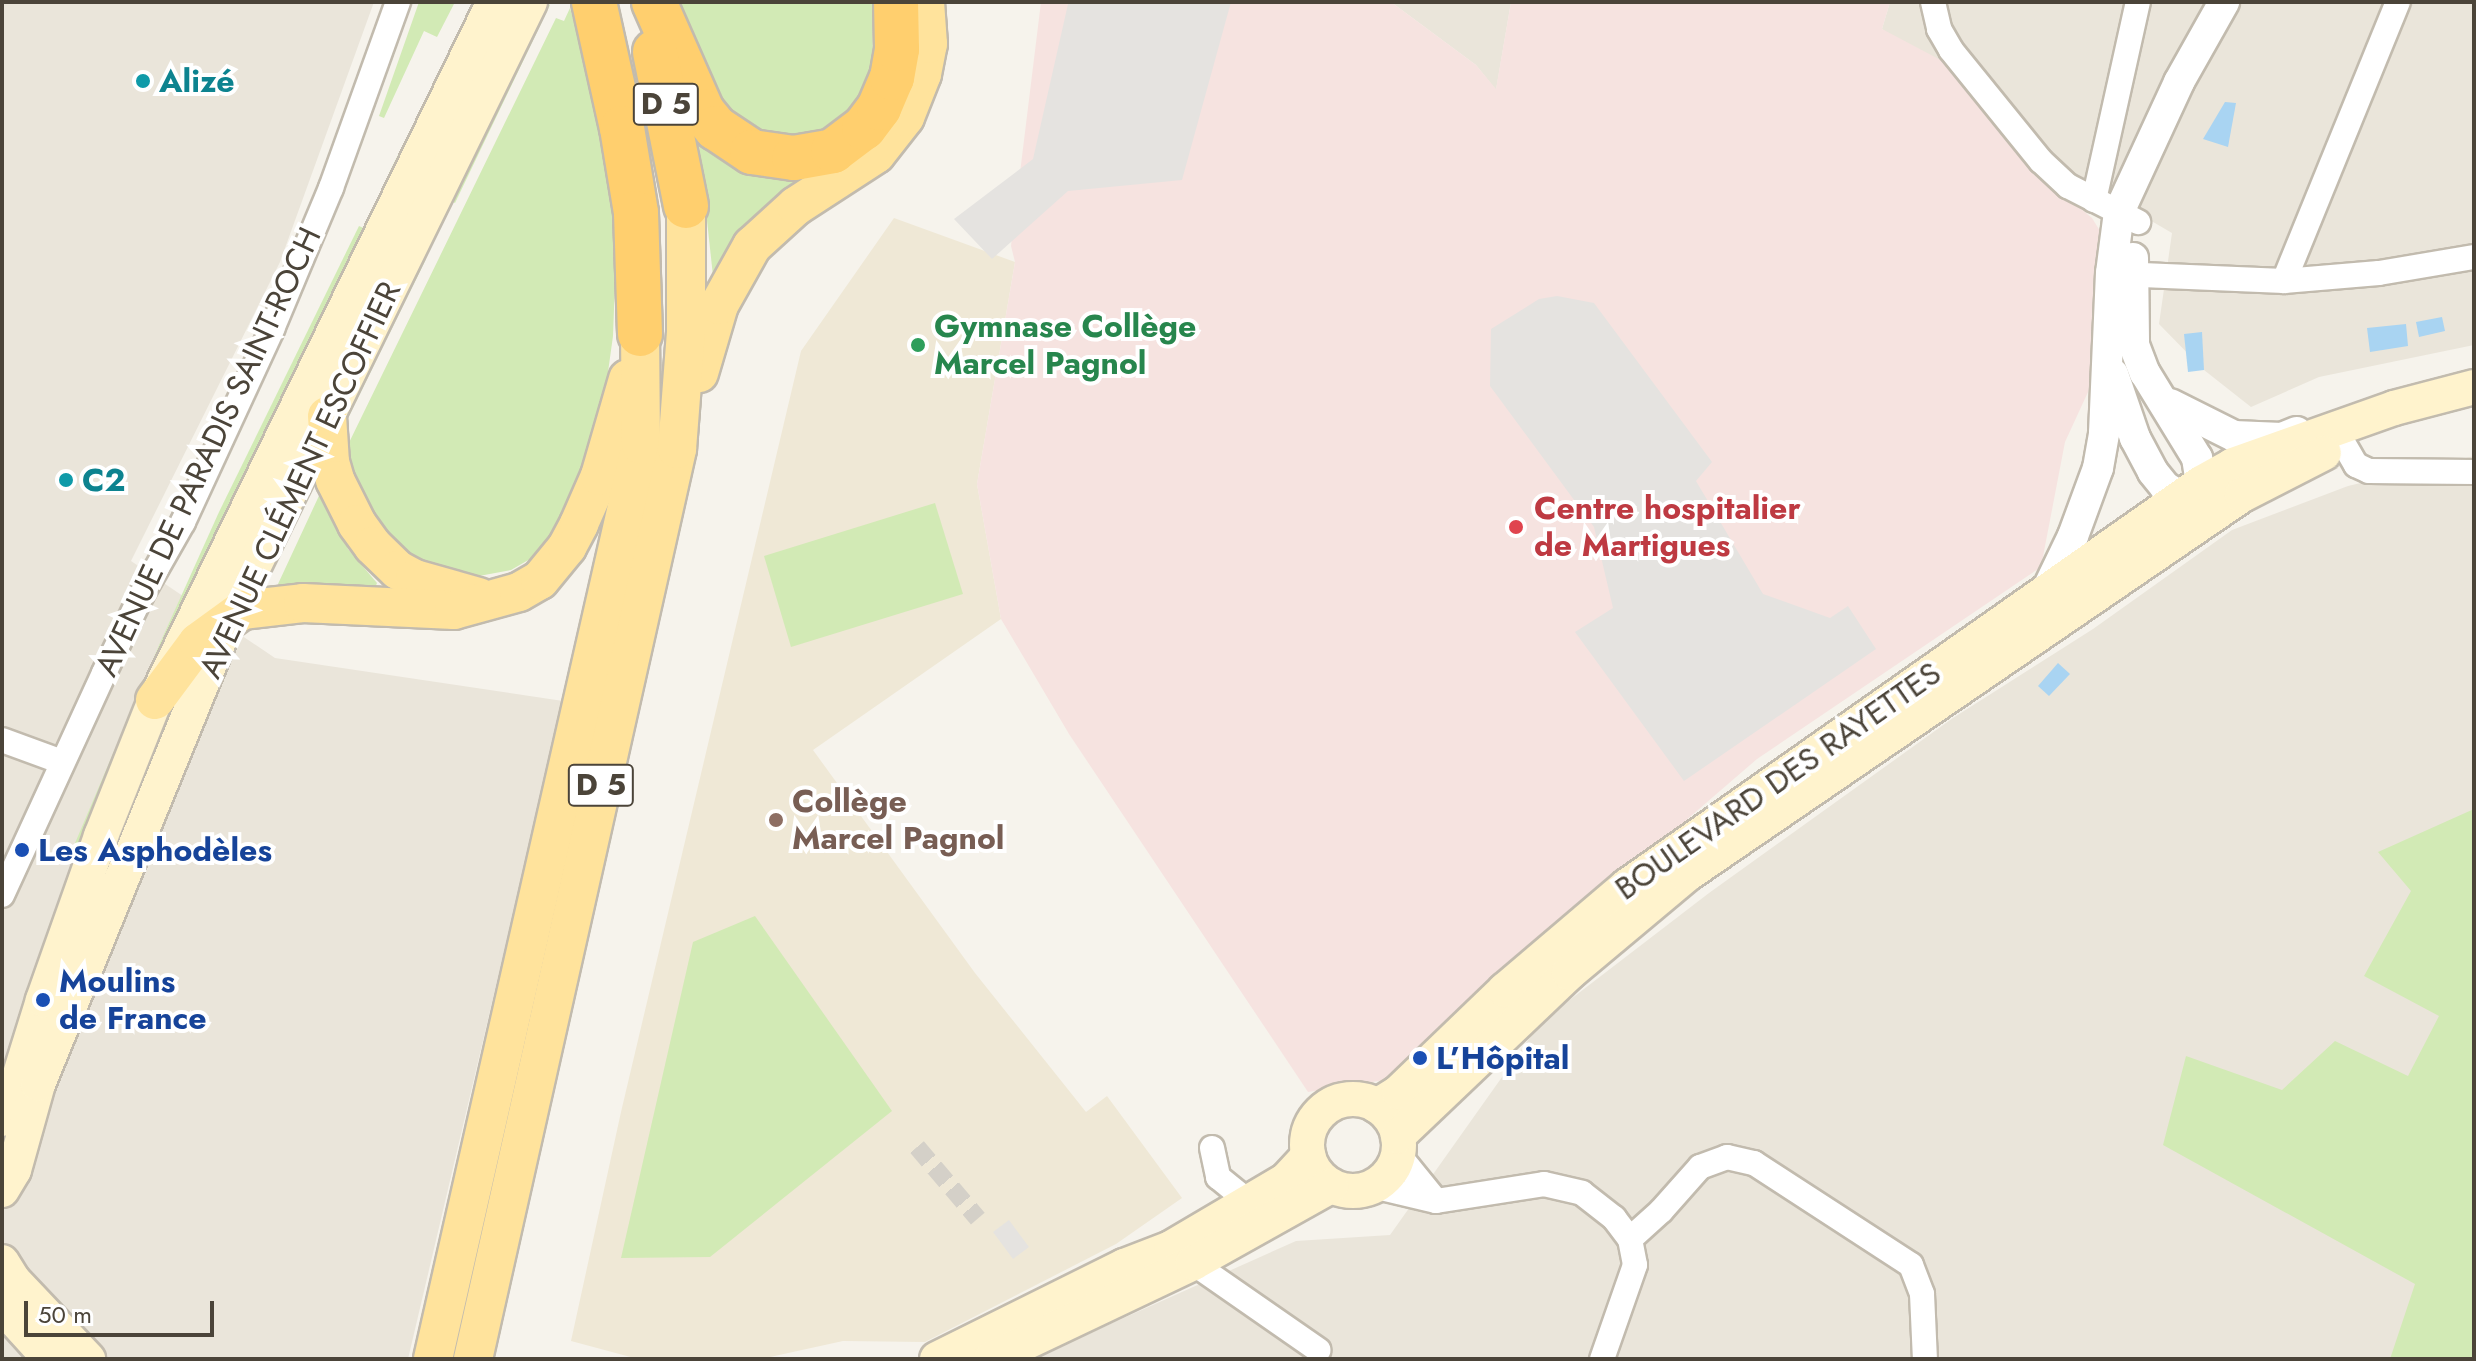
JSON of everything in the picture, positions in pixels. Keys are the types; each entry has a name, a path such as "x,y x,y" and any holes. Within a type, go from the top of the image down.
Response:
{"highway":[{"name":"D 5","path":"644,2 686,206"},
{"path":"654,2 702,111 716,128 752,152 794,158 833,151 864,128 879,108 892,78 897,49 896,2"},
{"name":"D 5","path":"597,10 636,213 640,334"}],"main road":[{"name":"AVENUE CLÉMENT ESCOFFIER","path":"2,1119 11,1103 86,878 155,700 494,2"},
{"name":"AVENUE CLÉMENT ESCOFFIER","path":"2,1190 14,1170 38,1084 53,1044 228,619 530,2"},
{"path":"677,449 719,305 752,246 796,206 876,154 905,117 922,74 928,44 925,2"},
{"name":"D 5","path":"473,1359 677,449 686,331 686,206"},
{"path":"155,700 198,642 242,610 276,604 454,610 497,599 540,580 567,547 600,476 640,334"},
{"name":"D 5","path":"433,1359 552,823 641,445 640,334"},
{"name":"BOULEVARD DES RAYETTES","path":"1377,1106 1686,875 2084,601 2233,465 2394,408 2474,387"},
{"name":"BOULEVARD DES RAYETTES","path":"1398,1145 1515,1002 1627,886 2046,592 2201,497 2394,427 2474,409"},
{"path":"327,416 330,462 335,480 373,546 415,579 457,594 497,599"},
{"path":"448,1359 560,875 552,823"},
{"path":"1353,1099 1377,1106 1390,1118 1398,1145 1389,1173 1373,1186 1348,1191 1331,1186 1314,1170 1308,1156 1310,1127 1329,1105 1353,1099"},
{"path":"937,1359 1124,1266 1182,1256 1250,1203 1286,1180 1308,1156"},
{"path":"991,1359 1182,1256 1331,1186"},
{"path":"2,1198 2,1216"},
{"path":"2,1262 14,1281 88,1359"},
{"path":"2,1306 50,1359"}],"street":[{"name":"AVENUE DE PARADIS SAINT-ROCH","path":"2,895 142,594 183,522 272,329 331,188 398,2"},
{"path":"1933,2 1939,29 1951,50 2014,129 2068,186 2117,211"},
{"path":"2107,357 2135,438 2153,472 2165,487 2201,497 2197,458 2145,373 2134,345 2121,274 2117,211 2138,2"},
{"path":"2117,211 2179,82 2224,2"},
{"path":"2284,281 2398,2"},
{"path":"2121,274 2284,281 2379,273 2474,257"},
{"path":"2046,592 2073,536 2098,468 2104,433 2107,357 2121,274"},
{"path":"2163,400 2191,418 2234,436 2282,438 2382,399 2440,382 2474,376"},
{"path":"2345,446 2356,465 2369,471 2474,472"},
{"path":"2,740 62,762"},
{"path":"1398,1145 1436,1201"},
{"path":"1212,1148 1218,1177 1250,1203"},
{"path":"1630,1239 1661,1211 1680,1185 1700,1167 1727,1157 1754,1163 1911,1265 1922,1294 1925,1359"},
{"path":"1373,1186 1436,1201 1544,1184 1582,1193 1614,1218 1630,1239 1635,1265 1602,1359"},
{"path":"1182,1256 1318,1350"}],"shaded area":[{"path":"2,2 374,2 280,262 131,561 275,658 563,701 408,1359 2,1359"},
{"name":"Centre hospitalier de Martigues","path":"1041,2 1391,2 1476,65 1496,89 1511,2 1890,2 1882,29 1950,65 2025,162 2092,218 2100,231 2093,312 2094,379 2065,442 2041,567 1757,759 1385,1080 1308,1092 1069,734 1001,619 977,484 1015,262 1011,246"},
{"path":"1061,2 1231,2 1182,180 1068,191 992,259 954,219 1033,159 1068,4"},
{"path":"1391,2 1511,2 1496,90 1476,65"},
{"path":"1890,2 2474,2 2474,345 2319,377 2251,407 2204,370 2159,324 2172,233 2074,176 1882,29"},
{"name":"Collège Marcel Pagnol","path":"894,218 1015,262 977,484 1001,619 813,750 975,973 1086,1112 1107,1096 1182,1198 1116,1244 925,1342 843,1341 761,1359 638,1359 571,1341 621,1112 801,351"},
{"path":"1557,296 1594,303 1712,462 1696,481 1763,594 1830,618 1848,606 1876,649 1684,781 1575,632 1613,608 1594,527 1490,386 1491,329 1539,299"},
{"path":"2474,456 2474,1359 1032,1359 1296,1241 1390,1235 1541,1022 1709,893 1953,718 2093,629 2232,530 2348,486"},
{"path":"1009,1220 1029,1247 1013,1259 993,1232"}],"green space":[{"path":"419,2 455,2 437,37 424,31 384,118 379,116"},
{"path":"474,2 482,2 395,177 389,173"},
{"path":"545,2 550,5 455,203 445,198"},
{"path":"675,2 872,2 873,56 868,81 852,107 831,126 807,136 779,138 753,129 732,116 712,94"},
{"path":"570,8 595,95 617,229 613,336 604,401 582,478 560,525 537,555 511,570 479,576 451,576 403,555 382,529 342,457 556,18 564,21"},
{"path":"697,128 821,172 718,277 713,276"},
{"path":"359,226 368,230 73,860 70,855 219,512"},
{"path":"417,255 426,259 346,422 345,411"},
{"path":"324,485 348,549 377,583 375,588 281,587 278,584"},
{"path":"935,503 963,594 791,647 764,556"},
{"path":"2474,809 2474,1359 2390,1359 2415,1284 2163,1145 2186,1056 2282,1090 2335,1041 2408,1076 2439,1016 2364,976 2411,891 2378,852"},
{"path":"755,916 892,1111 710,1257 621,1258 693,942"}],"water":[{"path":"2225,102 2236,103 2228,147 2203,139"},
{"path":"2442,317 2445,331 2419,337 2416,322"},
{"path":"2406,324 2408,346 2370,352 2367,328"},
{"path":"2202,332 2204,370 2188,372 2184,334"},
{"path":"2058,663 2070,674 2049,696 2038,686"}],"tunnel":[{"path":"917,1147 978,1219"}],"place":[{"name":"Alizé","path":"143,81"},
{"name":"Gymnase Collège Marcel Pagnol","path":"918,345"},
{"name":"C2","path":"66,480"},
{"name":"Centre hospitalier de Martigues","path":"1516,527"},
{"name":"Collège Marcel Pagnol","path":"776,820"},
{"name":"Les Asphodèles","path":"22,850"},
{"name":"Moulins de France","path":"43,1000"},
{"name":"L’Hôpital","path":"1420,1058"}]}
